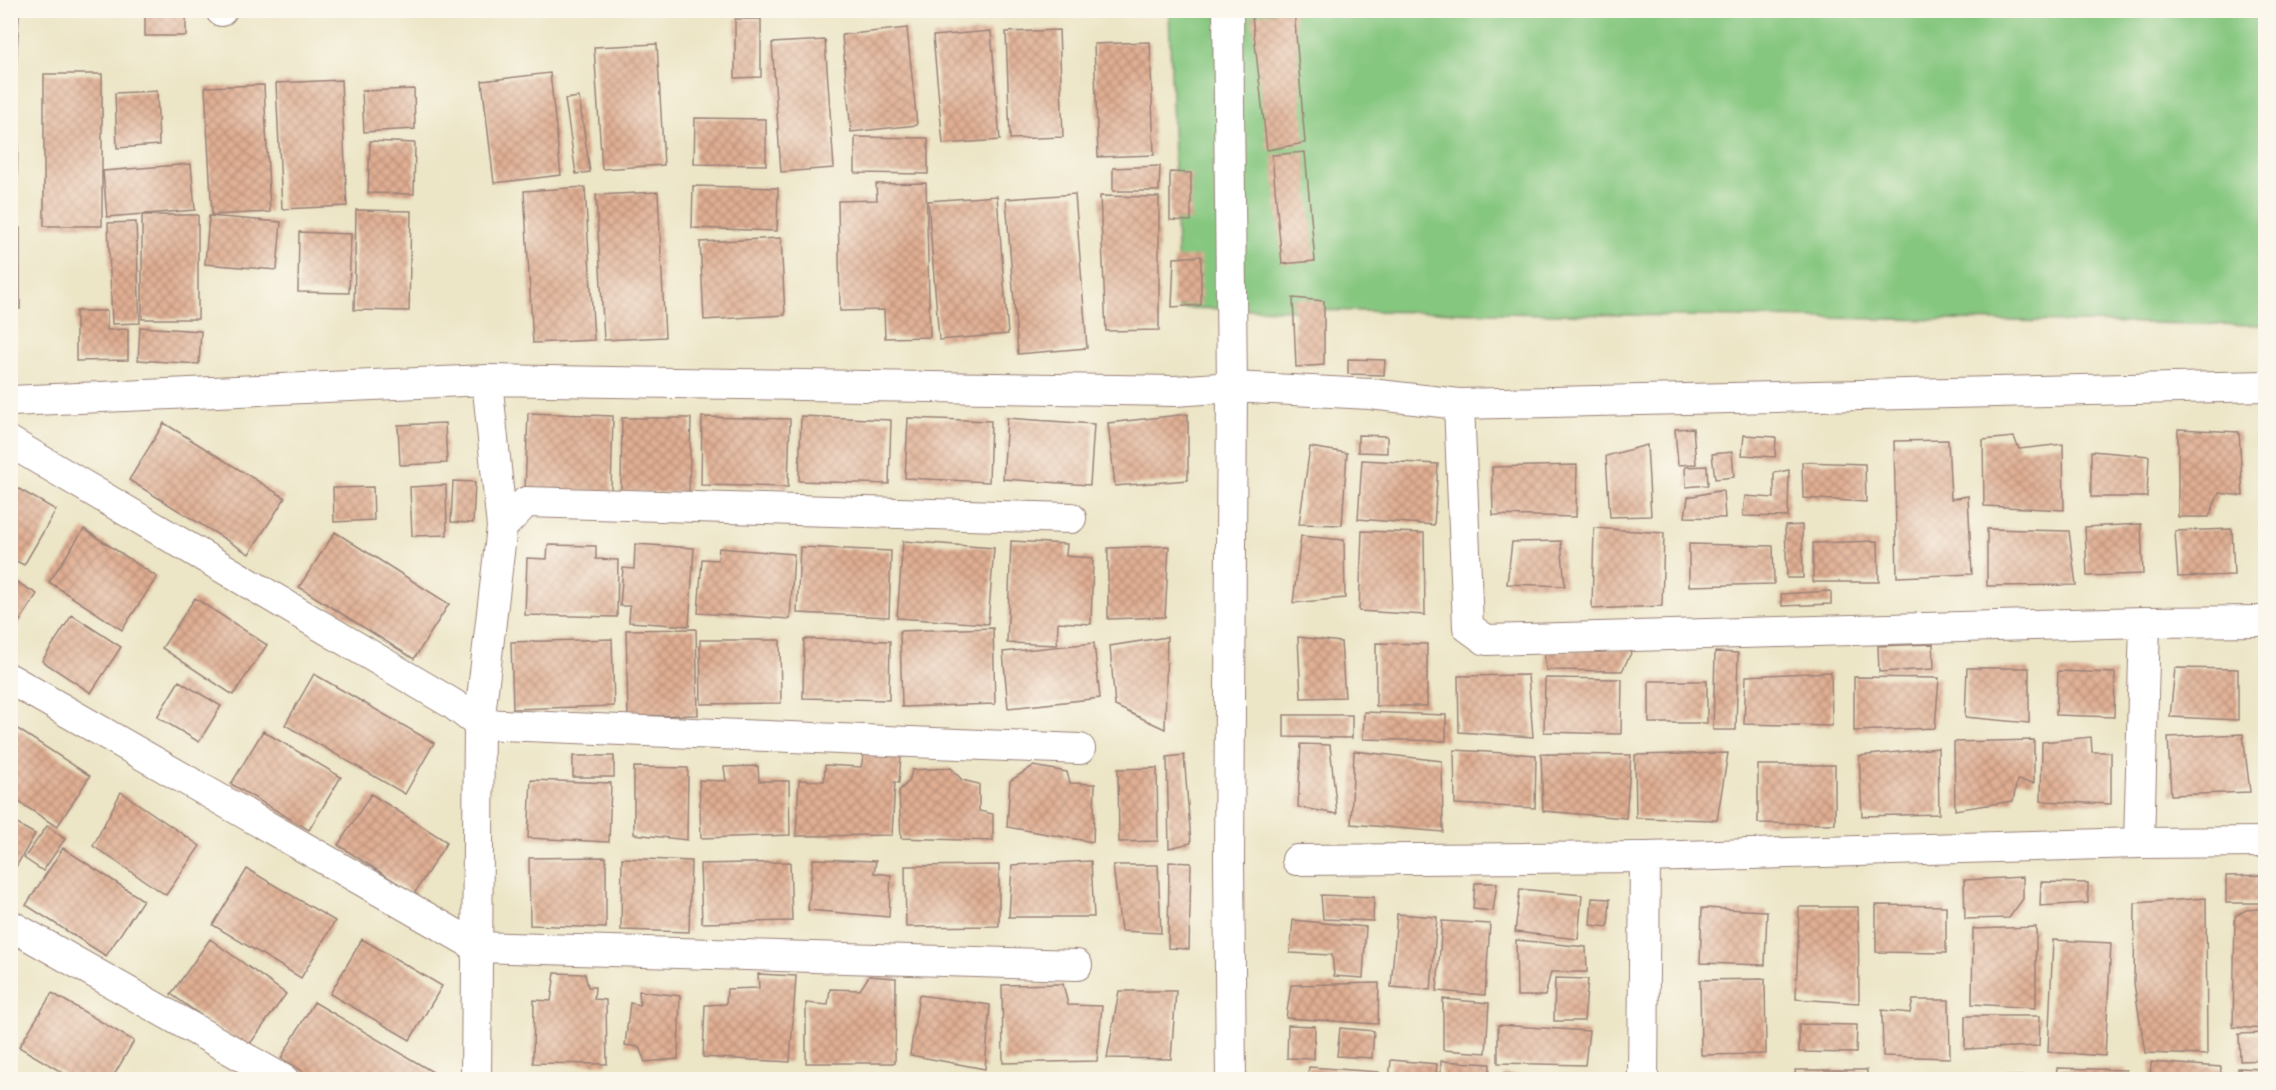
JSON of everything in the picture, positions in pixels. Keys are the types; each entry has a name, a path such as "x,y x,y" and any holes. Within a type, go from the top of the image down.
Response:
{"street":[{"path":"1228,10 1232,387 1229,860 1231,1080"},
{"path":"476,1080 478,724 501,527 487,380"},
{"path":"10,401 487,380 1174,391 1232,387 1370,394 1459,404 2265,386"},
{"path":"1459,404 1468,627 1486,640 2145,622 2265,621"},
{"path":"10,442 453,704 478,724 1080,749"},
{"path":"501,527 526,502 1071,518"},
{"path":"2139,843 2145,622"},
{"path":"10,679 478,947 1077,965"},
{"path":"1297,860 1645,856 2139,843 2265,842"},
{"path":"1643,1080 1645,856"},
{"path":"10,925 284,1080"}],"green space":[{"path":"1169,11 2265,11 2265,325 1179,308"}],"building":[{"path":"145,10 186,10 186,36 145,36"},
{"path":"1294,10 1305,143 1267,150 1252,16"},
{"path":"10,14 19,14 16,70 10,69"},
{"path":"735,19 761,19 761,77 735,78"},
{"path":"907,28 917,125 851,132 842,35"},
{"path":"1059,30 1063,137 1010,139 1006,32"},
{"path":"991,31 1000,140 943,144 933,36"},
{"path":"825,40 834,168 781,172 772,43"},
{"path":"1150,42 1154,155 1098,157 1094,44"},
{"path":"657,44 664,165 602,169 594,47"},
{"path":"550,73 561,175 494,183 482,81"},
{"path":"44,74 102,74 102,226 44,226"},
{"path":"341,80 347,206 282,209 276,83"},
{"path":"264,85 270,212 212,215 205,87"},
{"path":"414,89 415,129 364,132 362,91"},
{"path":"157,91 159,145 117,148 115,93"},
{"path":"579,97 590,172 576,174 565,99"},
{"path":"695,118 766,119 766,165 694,164"},
{"path":"10,133 18,133 16,216 10,216"},
{"path":"855,137 928,138 928,174 855,173"},
{"path":"370,141 415,143 414,194 368,193"},
{"path":"1305,152 1315,261 1282,264 1272,155"},
{"path":"191,164 195,210 107,217 103,171"},
{"path":"1160,166 1159,191 1113,191 1113,168"},
{"path":"1170,172 1191,173 1191,221 1170,220"},
{"path":"926,183 930,337 885,338 884,310 840,311 838,201 877,200 876,184"},
{"path":"693,186 778,188 777,231 692,228"},
{"path":"585,187 594,340 533,343 524,191"},
{"path":"658,192 665,337 604,340 596,195"},
{"path":"1075,194 1087,348 1018,354 1006,199"},
{"path":"997,196 1008,334 939,340 928,201"},
{"path":"1100,196 1159,197 1159,330 1106,331"},
{"path":"356,210 411,211 409,311 354,310"},
{"path":"142,215 198,215 198,319 142,319"},
{"path":"209,216 281,222 277,270 205,264"},
{"path":"136,222 140,323 112,324 108,223"},
{"path":"10,228 20,228 20,309 10,309"},
{"path":"299,232 351,234 349,293 298,292"},
{"path":"781,238 785,315 704,320 700,242"},
{"path":"1201,256 1201,305 1172,307 1174,258"},
{"path":"1293,298 1324,301 1324,365 1296,367"},
{"path":"76,311 107,311 107,330 128,329 128,360 76,361"},
{"path":"140,327 201,331 199,364 138,360"},
{"path":"1348,359 1385,360 1384,375 1348,374"},
{"path":"528,413 613,416 611,492 525,490"},
{"path":"1188,414 1188,480 1115,486 1108,423"},
{"path":"801,416 891,420 889,484 799,481"},
{"path":"702,417 790,419 788,487 701,485"},
{"path":"622,418 691,418 689,493 621,492"},
{"path":"908,418 991,421 989,482 905,478"},
{"path":"1007,418 1094,424 1090,485 1003,479"},
{"path":"164,423 285,498 249,554 129,480"},
{"path":"445,423 447,463 400,465 398,425"},
{"path":"1693,428 1696,464 1678,465 1675,429"},
{"path":"2178,429 2239,432 2243,496 2219,493 2209,517 2178,517"},
{"path":"1358,435 1387,436 1387,453 1358,452"},
{"path":"1744,435 1776,437 1775,457 1742,455"},
{"path":"2014,437 2019,449 2063,444 2064,510 1984,506 1983,440"},
{"path":"1948,440 1951,499 1968,496 1972,574 1897,577 1894,441"},
{"path":"1647,445 1651,516 1610,517 1606,456"},
{"path":"1310,447 1347,453 1342,525 1299,524"},
{"path":"2091,451 2149,456 2147,497 2091,497"},
{"path":"1732,452 1734,477 1715,479 1712,454"},
{"path":"1362,460 1438,464 1434,525 1358,519"},
{"path":"1802,462 1865,464 1866,502 1803,498"},
{"path":"1577,465 1576,517 1493,515 1492,467"},
{"path":"1707,466 1708,485 1686,487 1685,467"},
{"path":"1789,470 1788,517 1743,516 1745,496 1774,498 1774,473"},
{"path":"453,481 475,482 473,523 451,522"},
{"path":"10,484 56,510 24,565 10,558"},
{"path":"446,485 447,535 412,536 410,487"},
{"path":"373,487 374,520 334,522 333,488"},
{"path":"1723,490 1725,518 1685,517 1688,497"},
{"path":"2141,524 2143,574 2087,576 2085,527"},
{"path":"1802,525 1803,578 1787,578 1785,526"},
{"path":"1594,528 1664,533 1662,606 1592,609"},
{"path":"84,529 157,577 122,630 49,582"},
{"path":"1987,529 2069,531 2076,585 1987,586"},
{"path":"2232,529 2234,575 2178,577 2175,531"},
{"path":"1362,531 1424,533 1425,615 1359,611"},
{"path":"335,532 449,604 414,659 299,587"},
{"path":"1301,536 1344,540 1345,598 1293,603"},
{"path":"903,541 994,548 988,624 897,618"},
{"path":"1011,541 1067,544 1066,556 1093,558 1091,624 1058,622 1057,645 1007,643"},
{"path":"1561,541 1565,586 1507,584 1512,542"},
{"path":"1878,541 1879,582 1813,582 1813,543"},
{"path":"635,544 694,548 689,626 629,622 630,606 620,606 623,568 634,569"},
{"path":"1689,544 1773,546 1774,584 1689,586"},
{"path":"548,545 596,546 596,559 618,560 617,617 525,615 527,558 547,559"},
{"path":"1169,546 1165,617 1108,619 1108,548"},
{"path":"800,547 891,551 889,617 797,613"},
{"path":"719,548 794,554 790,619 698,613 702,559 718,560"},
{"path":"10,578 37,594 10,637"},
{"path":"1831,591 1831,604 1782,606 1781,594"},
{"path":"195,598 267,645 233,695 162,648"},
{"path":"72,615 121,647 91,693 42,661"},
{"path":"993,628 995,704 902,707 900,631"},
{"path":"696,629 698,715 628,716 626,630"},
{"path":"1167,637 1165,729 1115,706 1110,646"},
{"path":"1298,637 1341,642 1345,697 1301,698"},
{"path":"612,639 614,706 513,709 511,642"},
{"path":"804,639 890,641 889,700 803,698"},
{"path":"700,640 780,640 781,703 701,704"},
{"path":"1094,643 1100,698 1008,708 1003,652"},
{"path":"1376,643 1427,644 1427,706 1376,706"},
{"path":"1933,644 1934,669 1879,672 1878,646"},
{"path":"1633,649 1622,671 1546,670 1544,651"},
{"path":"1715,652 1738,653 1736,730 1713,730"},
{"path":"1967,668 2029,668 2029,723 1965,717"},
{"path":"2175,668 2238,669 2238,720 2170,717"},
{"path":"2058,671 2115,673 2114,717 2056,715"},
{"path":"1831,672 1832,726 1744,724 1746,676"},
{"path":"314,674 434,743 405,794 285,725"},
{"path":"1528,675 1533,737 1459,732 1458,676"},
{"path":"1854,677 1939,678 1935,728 1854,731"},
{"path":"1545,678 1622,679 1621,734 1544,732"},
{"path":"179,681 221,706 199,742 157,717"},
{"path":"1649,681 1707,681 1707,723 1649,723"},
{"path":"1364,712 1446,715 1446,741 1363,739"},
{"path":"1284,715 1352,715 1352,738 1284,737"},
{"path":"13,726 90,776 57,827 10,796 10,730"},
{"path":"263,731 341,777 309,830 231,784"},
{"path":"2243,734 2250,792 2171,795 2168,737"},
{"path":"2091,737 2092,752 2111,752 2111,804 2041,801 2042,742"},
{"path":"2034,740 2034,783 2017,780 2013,801 1955,810 1954,742"},
{"path":"1301,744 1330,745 1337,814 1298,807"},
{"path":"1938,748 1939,814 1862,816 1859,756"},
{"path":"1454,750 1536,755 1535,808 1455,804"},
{"path":"1354,751 1442,761 1443,832 1351,824"},
{"path":"1728,753 1717,820 1636,818 1635,755"},
{"path":"864,754 901,755 899,783 895,782 892,835 796,836 799,780 824,781 825,765 861,767"},
{"path":"1541,754 1631,755 1626,818 1543,811"},
{"path":"1184,755 1191,843 1169,848 1167,757"},
{"path":"573,756 614,756 614,777 573,777"},
{"path":"1758,765 1835,765 1835,824 1758,823"},
{"path":"758,766 759,781 789,781 790,835 701,838 699,780 726,781 724,767"},
{"path":"1033,766 1067,772 1070,783 1095,784 1093,842 1007,827 1010,781"},
{"path":"634,767 688,768 687,840 634,834"},
{"path":"951,768 962,780 979,784 979,811 993,814 993,841 901,838 899,791 909,781 912,770"},
{"path":"1157,768 1158,841 1119,842 1118,769"},
{"path":"531,780 611,783 609,842 528,838"},
{"path":"121,792 200,846 166,895 93,846"},
{"path":"371,794 447,842 414,894 338,845"},
{"path":"10,820 35,834 10,877"},
{"path":"47,826 65,839 43,871 24,858"},
{"path":"63,848 143,900 106,956 26,905"},
{"path":"606,857 606,928 530,925 529,858"},
{"path":"622,858 691,861 689,932 621,930"},
{"path":"813,859 876,861 874,873 891,875 889,917 808,910"},
{"path":"1091,861 1094,917 1009,917 1012,865"},
{"path":"790,862 792,921 702,923 700,864"},
{"path":"1169,862 1191,863 1189,949 1168,948"},
{"path":"999,865 999,926 906,927 905,866"},
{"path":"1113,865 1158,865 1161,933 1121,931"},
{"path":"247,869 335,921 301,978 213,925"},
{"path":"2266,875 2266,903 2226,903 2226,876"},
{"path":"2023,877 2023,899 2009,918 1965,919 1964,880"},
{"path":"2041,882 2088,883 2088,903 2040,906"},
{"path":"1475,883 1497,883 1493,911 1473,909"},
{"path":"1520,889 1582,895 1578,939 1515,932"},
{"path":"1321,895 1374,897 1373,921 1323,919"},
{"path":"1592,898 1610,899 1608,927 1590,925"},
{"path":"2206,898 2207,1055 2145,1053 2134,983 2135,903"},
{"path":"1876,905 1946,906 1946,953 1876,952"},
{"path":"1799,907 1858,907 1859,1003 1796,999"},
{"path":"1702,908 1767,911 1765,965 1700,963"},
{"path":"2266,908 2266,1029 2233,1027 2235,916 2246,910"},
{"path":"1397,914 1437,917 1431,990 1391,987"},
{"path":"1293,920 1366,927 1363,978 1334,976 1332,955 1290,953"},
{"path":"1442,921 1490,924 1485,995 1437,991"},
{"path":"2036,927 2036,1008 1972,1004 1973,929"},
{"path":"210,939 286,994 247,1048 171,994"},
{"path":"362,939 442,986 410,1040 330,994"},
{"path":"1516,940 1586,947 1587,972 1551,972 1545,996 1517,996"},
{"path":"2053,940 2111,943 2105,1056 2048,1052"},
{"path":"555,973 585,974 588,987 595,987 594,999 606,1000 607,1064 533,1063 534,1000 551,1001"},
{"path":"758,974 796,976 790,1062 703,1057 705,1005 726,1004 727,989 759,988"},
{"path":"869,976 896,978 895,1063 806,1063 806,1003 828,1005 830,989 860,990"},
{"path":"1555,978 1588,979 1584,1021 1554,1021"},
{"path":"1765,979 1766,1054 1701,1055 1700,980"},
{"path":"1379,983 1378,1024 1286,1018 1291,985"},
{"path":"1063,984 1068,1005 1102,1006 1097,1061 1003,1063 1002,985"},
{"path":"639,991 680,996 678,1059 645,1062 639,1047 625,1045 630,1003 640,1005"},
{"path":"1119,991 1176,991 1171,1059 1107,1058"},
{"path":"52,993 134,1041 111,1080 75,1080 19,1047"},
{"path":"919,995 990,1005 985,1069 910,1055"},
{"path":"1443,999 1489,1003 1486,1053 1443,1050"},
{"path":"1913,1000 1949,1000 1950,1058 1883,1056 1882,1010 1910,1013"},
{"path":"314,1002 438,1075 435,1080 317,1080 281,1058"},
{"path":"1965,1016 2040,1016 2039,1046 1965,1049"},
{"path":"1799,1024 1857,1025 1856,1053 1799,1052"},
{"path":"1288,1025 1315,1026 1314,1059 1287,1058"},
{"path":"1498,1025 1589,1031 1585,1065 1498,1063"},
{"path":"1340,1028 1374,1031 1372,1058 1337,1056"},
{"path":"2266,1033 2266,1060 2240,1061 2239,1034"},
{"path":"1391,1060 1437,1064 1435,1080 1389,1080"},
{"path":"1441,1061 1490,1064 1489,1080 1441,1080"},
{"path":"2151,1062 2221,1067 2220,1080 2150,1080"},
{"path":"1309,1067 1379,1072 1378,1080 1307,1080"},
{"path":"2057,1068 2126,1070 2126,1080 2056,1080"},
{"path":"2238,1068 2266,1069 2266,1080 2238,1080"},
{"path":"1795,1070 1867,1070 1867,1080 1796,1080"},
{"path":"1503,1074 1574,1078 1574,1080 1502,1080"},
{"path":"2039,1076 2039,1080 1978,1080 1978,1077"},
{"path":"1696,1077 1757,1077 1757,1080 1696,1080"}]}
